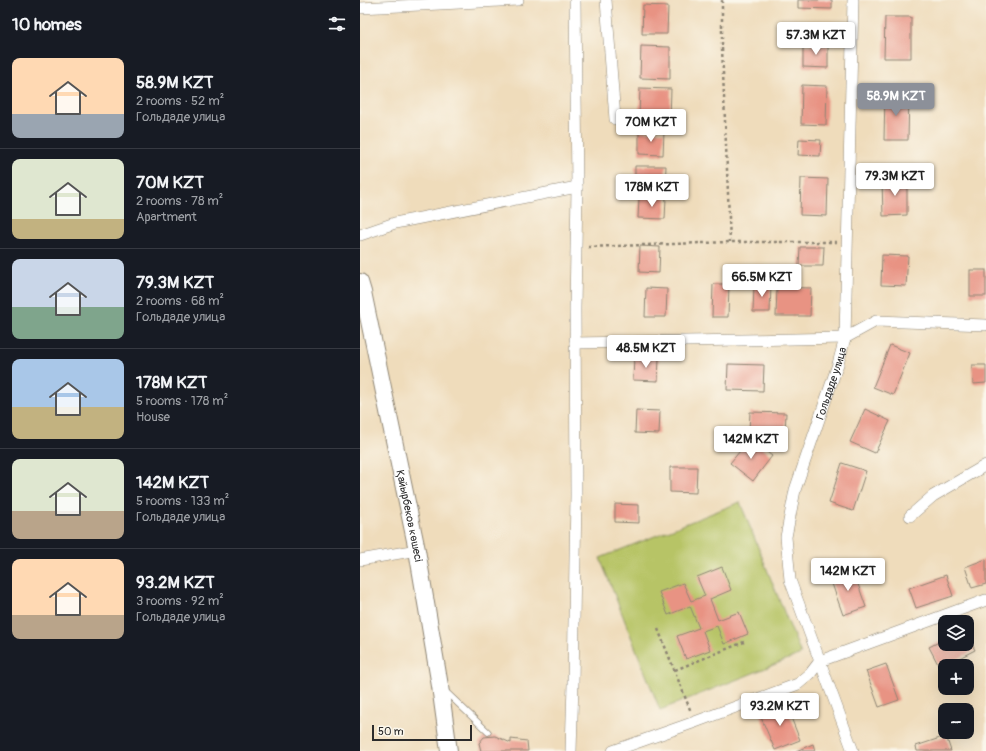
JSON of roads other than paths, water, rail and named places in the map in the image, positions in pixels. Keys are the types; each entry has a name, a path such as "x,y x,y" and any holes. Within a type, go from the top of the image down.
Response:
{"main road":[{"name":"Қайырбеков көшесі","path":"361,289 417,550 440,686 449,751"}],"street":[{"path":"360,8 518,0"},
{"path":"571,751 576,495 576,0"},
{"path":"606,0 616,119"},
{"name":"Гольдаде улица","path":"853,0 845,338 838,364 795,490 786,537 790,580 853,751"},
{"path":"360,235 395,223 577,187"},
{"path":"575,343 845,338 876,321 986,325"},
{"path":"910,516 933,496 986,465"},
{"path":"360,560 417,550"},
{"path":"613,751 798,684 810,674 820,661 986,600"}],"lane":[{"path":"440,686 488,732"}]}
